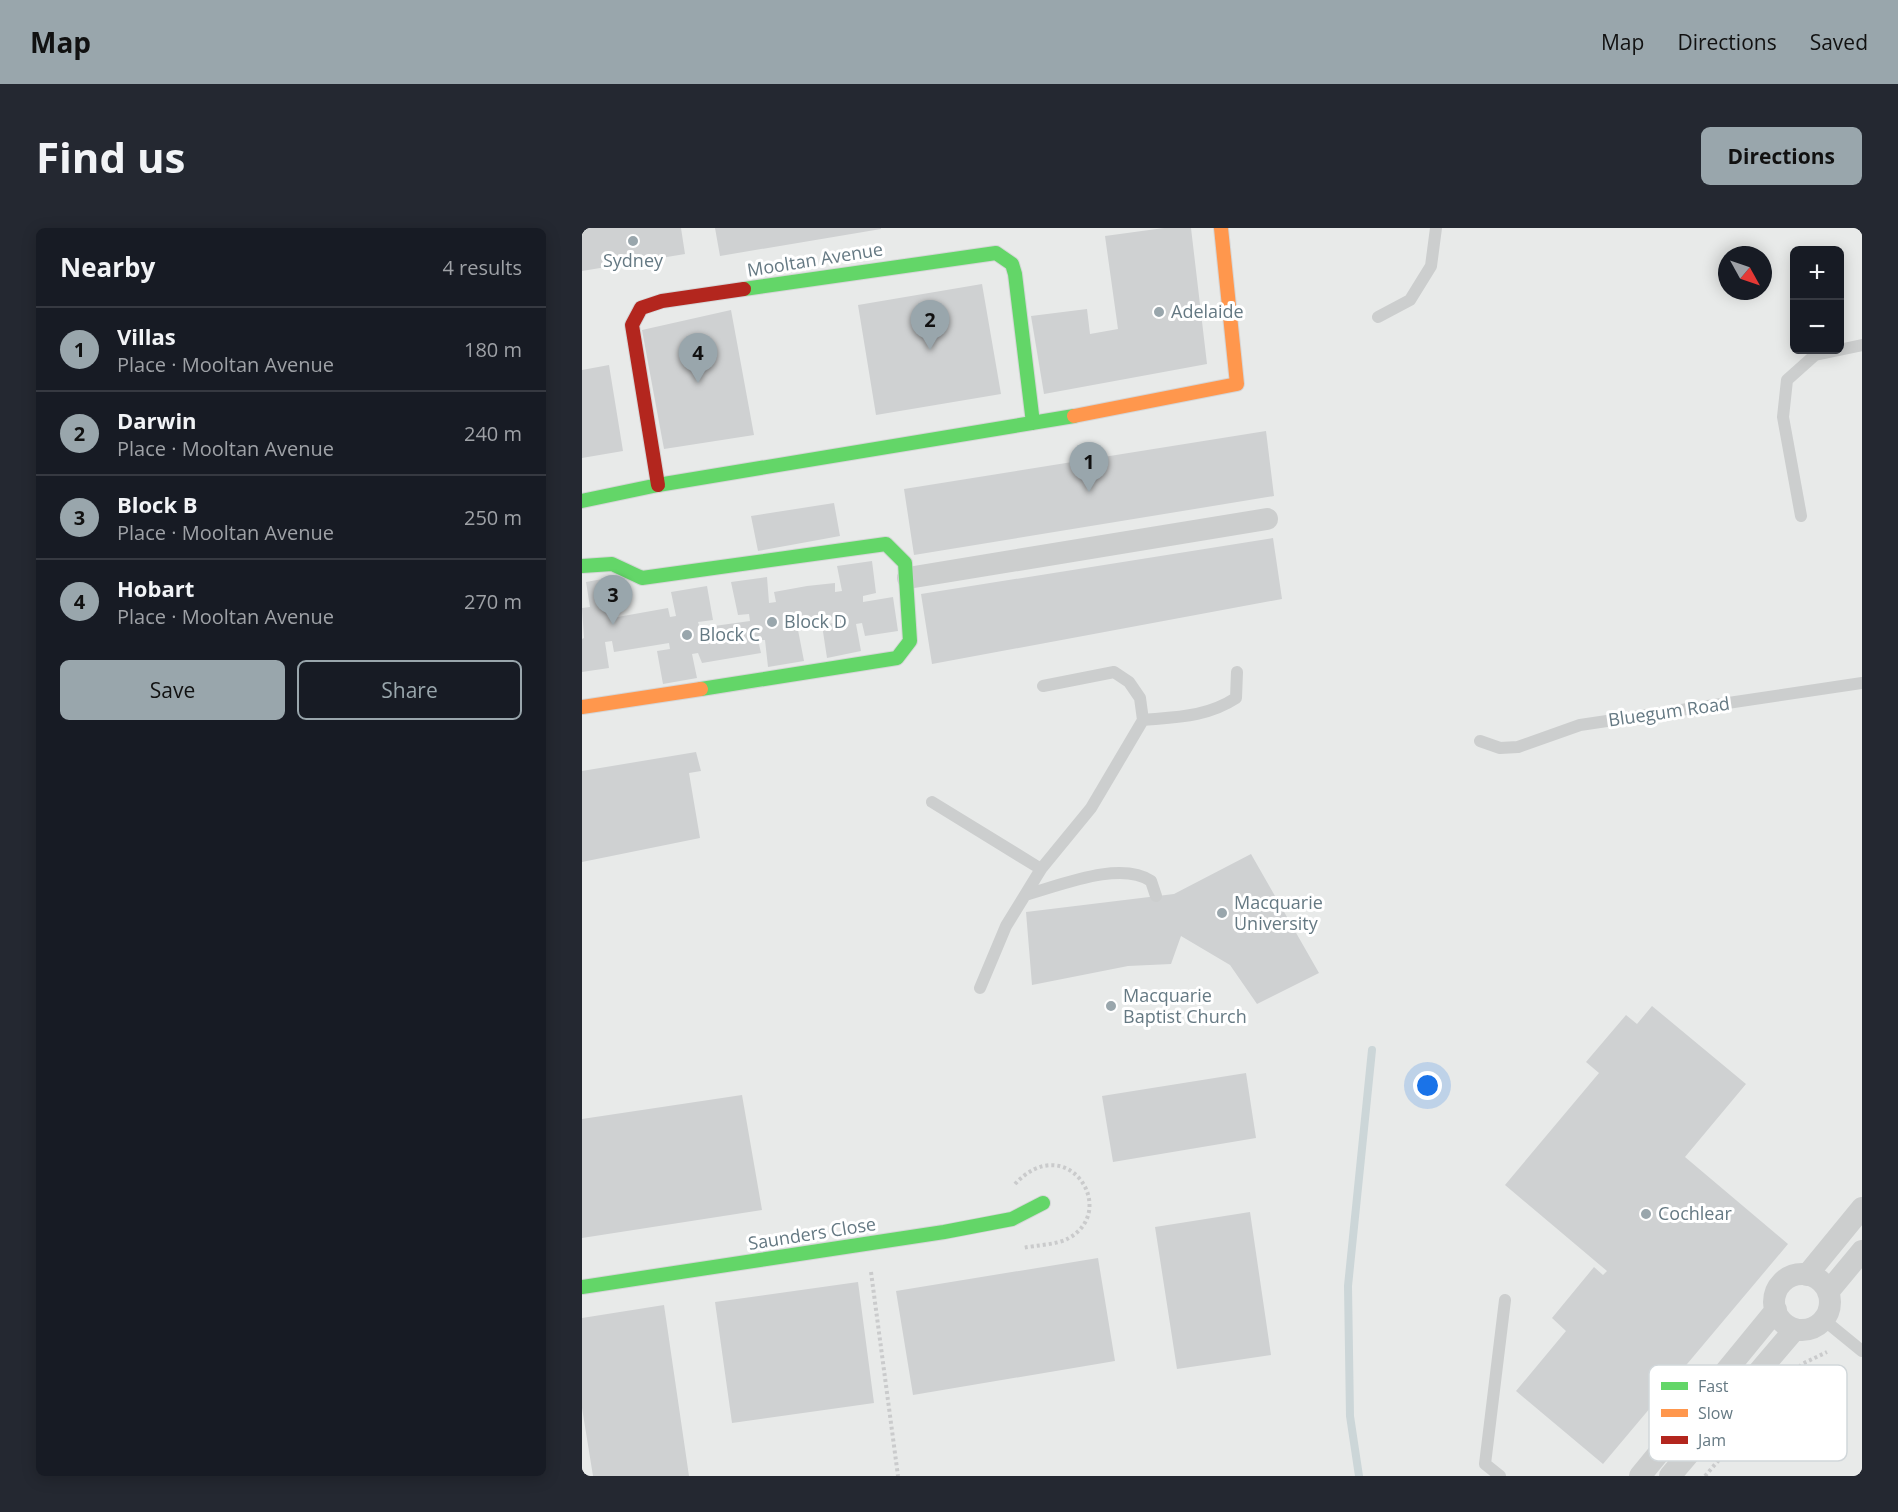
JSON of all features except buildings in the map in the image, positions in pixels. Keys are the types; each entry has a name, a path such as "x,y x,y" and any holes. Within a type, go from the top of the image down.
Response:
{"street":[{"path":"582,501 658,485 1033,423 1237,384 1221,228"},
{"name":"Mooltan Avenue","path":"658,485 632,325 641,308 662,301 996,253 1012,264 1015,274 1033,423"},
{"path":"908,578 1267,519"},
{"path":"582,566 612,564 642,578 886,544 905,562 908,578 910,641 897,658 625,703 582,707"},
{"name":"Saunders Close","path":"582,1287 944,1232 1012,1219 1043,1203"},
{"path":"1807,1275 1862,1208"},
{"path":"1828,1292 1862,1251"},
{"path":"1797,1275 1807,1275 1823,1284 1828,1292 1830,1306 1824,1320 1811,1329 1795,1329 1780,1318 1774,1301 1781,1284 1797,1275"},
{"path":"1731,1365 1776,1310"},
{"path":"1764,1365 1795,1329"},
{"path":"1640,1476 1652,1461"},
{"path":"1670,1476 1683,1461"}],"lane":[{"path":"1378,316 1410,300 1431,266 1436,228"},
{"path":"1801,516 1783,417 1787,380 1815,355 1862,345"},
{"path":"980,988 1006,926 1041,868 1091,808 1143,720 1140,698 1130,682 1114,672 1043,686"},
{"path":"1143,720 1203,715 1225,706 1236,698 1237,672"},
{"name":"Bluegum Road","path":"1480,741 1500,748 1518,747 1580,725 1862,683"},
{"path":"932,801 1041,868"},
{"path":"1025,895 1092,877 1130,872 1142,875 1151,881 1156,896"},
{"path":"1500,1476 1485,1464 1505,1300"},
{"path":"1824,1320 1862,1351"}],"path":[{"path":"871,1271 898,1476"},
{"path":"1801,1365 1827,1352"},
{"path":"1705,1476 1718,1461"}],"shaded area":[{"name":"Macquarie University","path":"582,228 1862,228 1862,1476 582,1476"}],"waterway":[{"path":"1359,1476 1350,1416 1348,1286 1372,1050"}],"traffic: fast":[{"path":"744,289 996,253 1012,264 1015,274 1033,423"},
{"path":"582,501 658,485 1074,416"},
{"path":"582,566 612,564 642,578 886,544 905,563 910,641 897,658 701,689"},
{"path":"582,1287 944,1232 1012,1219 1043,1203"}],"traffic: slow":[{"path":"1074,416 1237,384 1221,228"},
{"path":"582,707 701,689"}],"traffic: jam":[{"path":"658,485 632,325 641,308 662,301 744,289"}],"place":[{"name":"Sydney","path":"633,241"},
{"name":"Adelaide","path":"1159,312"},
{"name":"Darwin","path":"930,350"},
{"name":"Hobart","path":"698,383"},
{"name":"Villas","path":"1089,492"},
{"name":"Block D","path":"772,622"},
{"name":"Block B","path":"613,625"},
{"name":"Block C","path":"687,635"},
{"name":"Macquarie University","path":"1222,913"},
{"name":"Macquarie Baptist Church","path":"1111,1006"},
{"name":"Cochlear","path":"1646,1214"}]}
